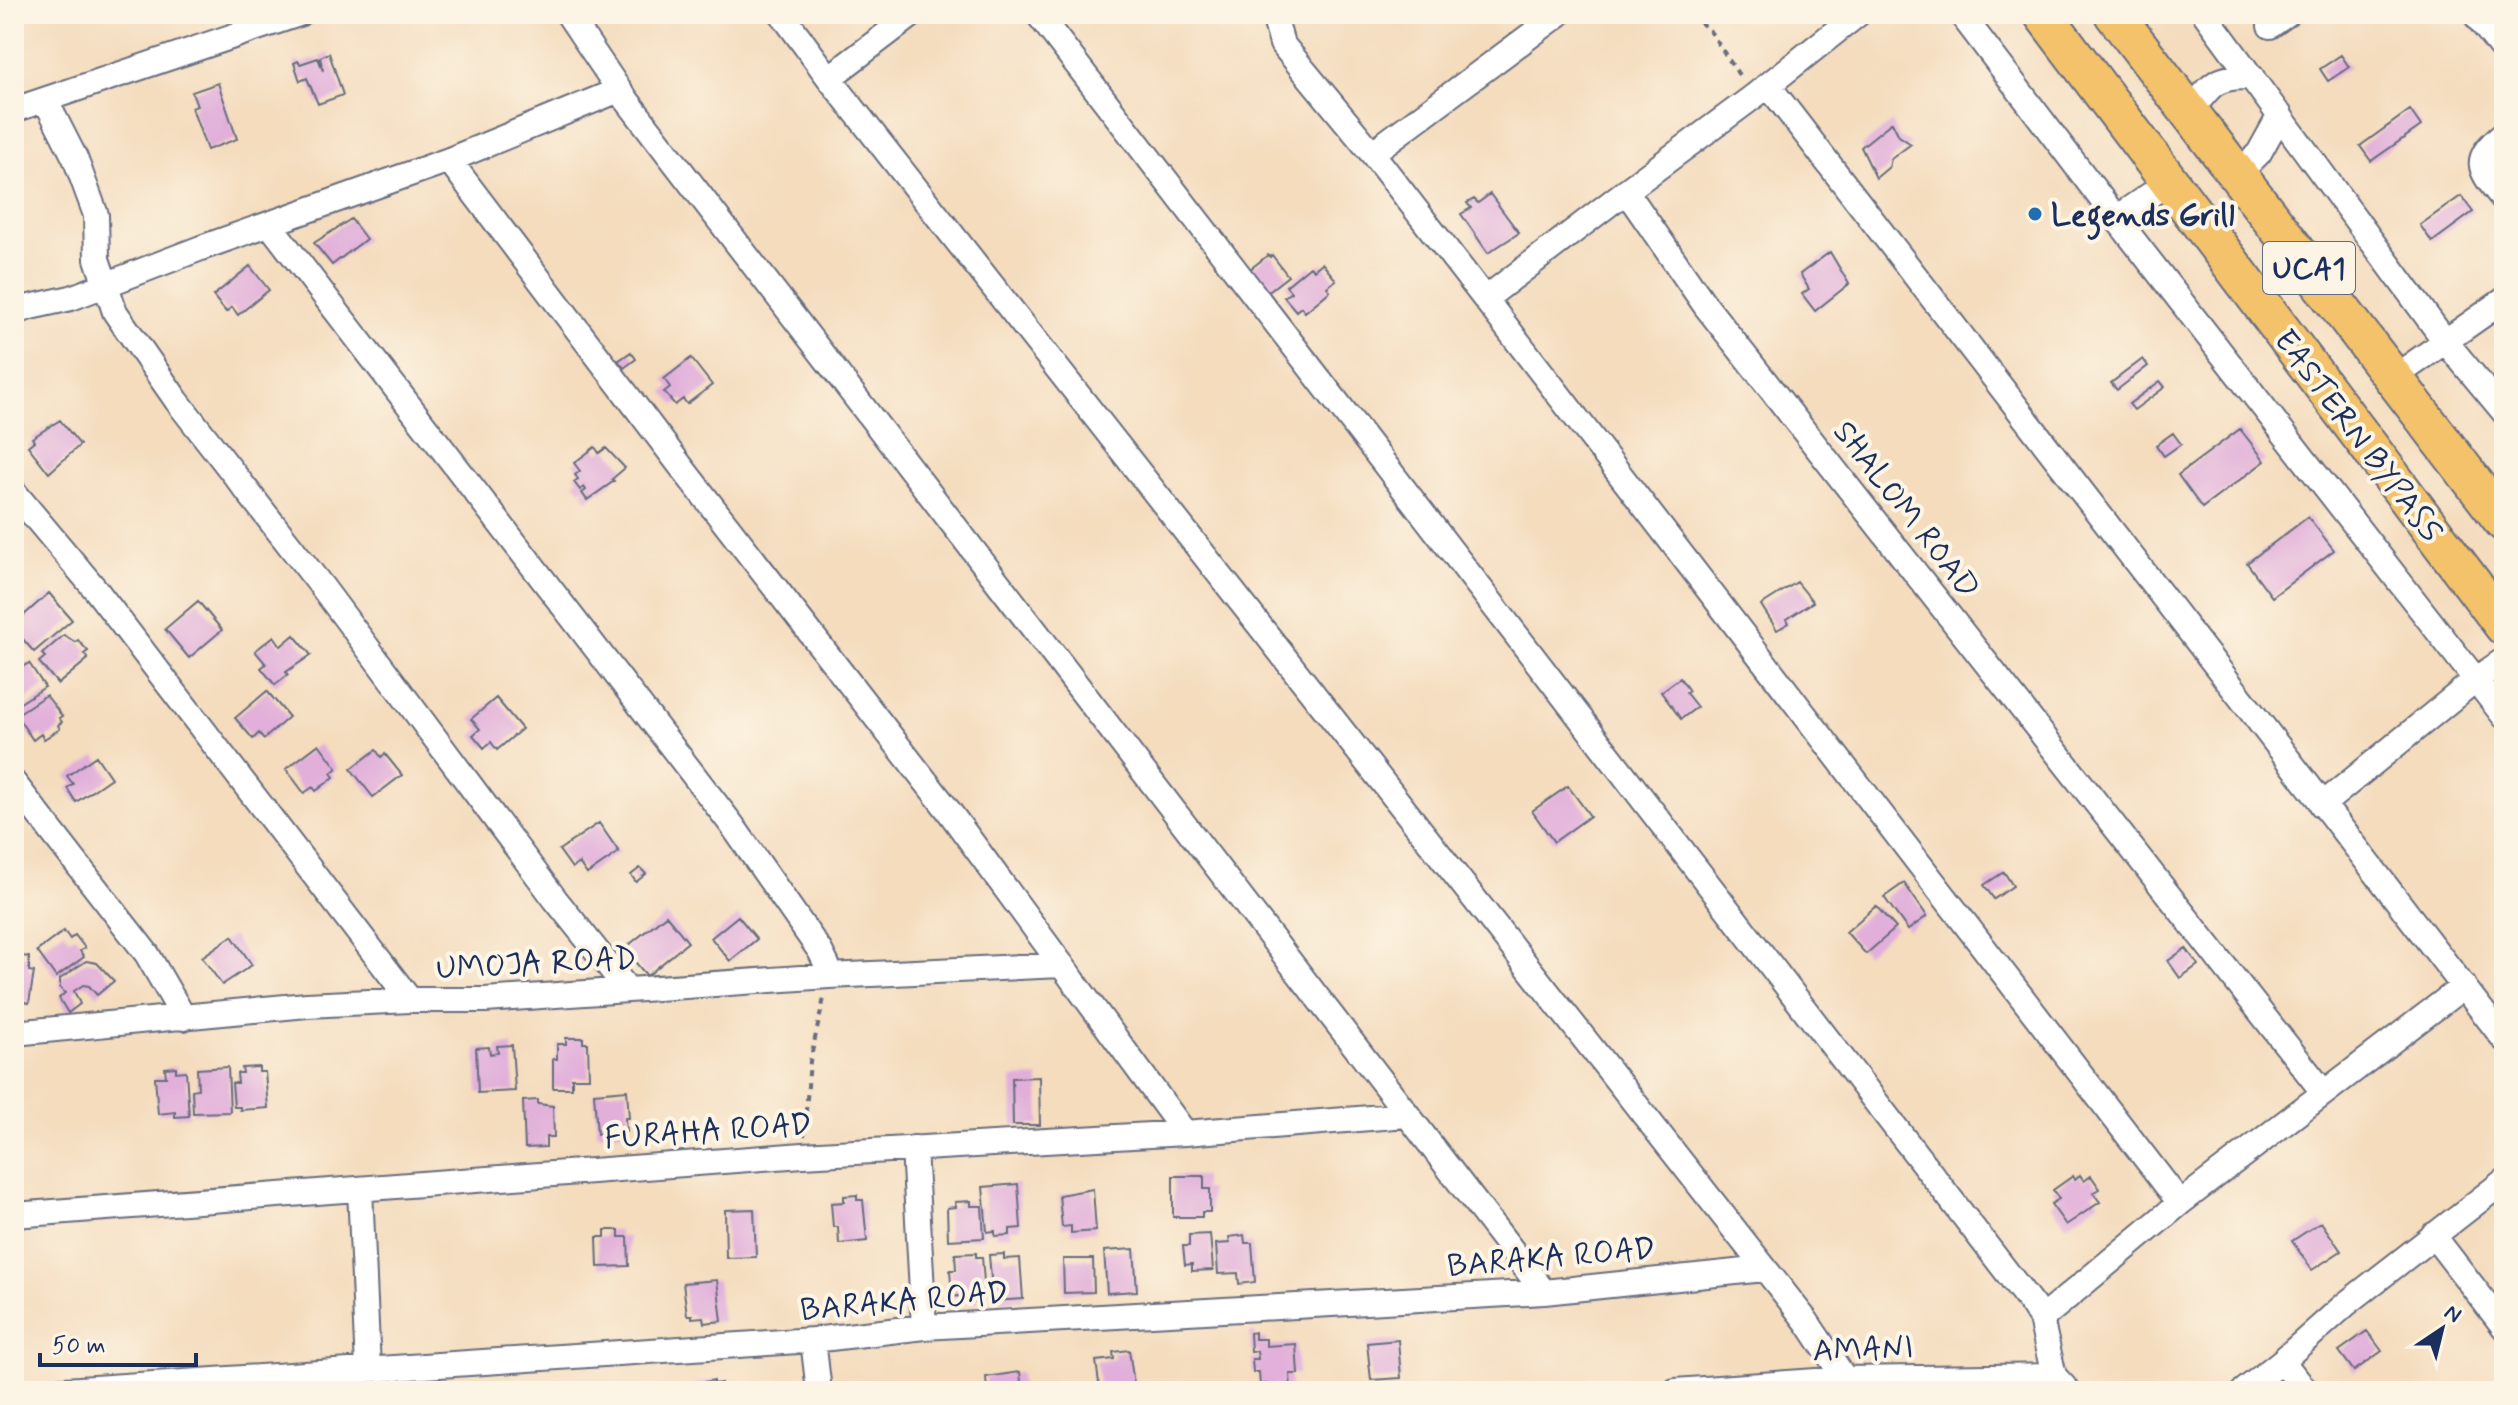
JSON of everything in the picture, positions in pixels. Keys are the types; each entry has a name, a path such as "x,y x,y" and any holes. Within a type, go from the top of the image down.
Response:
{"main road":[{"name":"EASTERN BYPASS","path":"2043,14 2504,626"},
{"name":"EASTERN BYPASS","path":"2114,14 2504,522"}],"street":[{"path":"14,110 299,14"},
{"path":"568,14 619,90 1544,1292"},
{"path":"782,14 829,78 1807,1322 1845,1379"},
{"path":"829,78 913,14"},
{"path":"1038,14 2041,1319 2061,1384"},
{"path":"1280,14 1276,23 1282,44 1372,153 2180,1203"},
{"path":"1372,153 1559,14"},
{"path":"1485,299 1760,91 1830,22 1858,14"},
{"path":"1961,14 2504,716"},
{"path":"2205,14 2445,341 2504,412"},
{"path":"2475,14 2504,51"},
{"path":"2190,113 2208,89 2226,76 2252,77"},
{"path":"14,313 71,298 449,160 619,90"},
{"path":"1760,91 2504,1039"},
{"path":"46,101 75,158 96,215 95,244 104,285 115,312 150,364 323,588 555,899 628,990"},
{"path":"2237,175 2259,153 2280,115"},
{"path":"2504,133 2483,153 2481,160 2490,183 2504,200"},
{"path":"449,160 686,473 948,810 1185,1133"},
{"path":"2116,218 2169,182"},
{"name":"SHALOM ROAD","path":"1626,191 1705,305 2324,1093"},
{"path":"270,225 732,825 820,951 829,976"},
{"path":"2393,378 2504,300"},
{"path":"14,492 96,590 410,1000"},
{"path":"2322,805 2475,680 2504,660"},
{"path":"14,783 147,954 184,1018"},
{"name":"UMOJA ROAD","path":"14,1033 307,1005 485,1000 829,976 1062,965"},
{"path":"2041,1319 2180,1203 2464,986"},
{"name":"FURAHA ROAD","path":"14,1215 803,1155 1185,1133 1407,1115"},
{"path":"914,1148 924,1327"},
{"path":"2244,1391 2346,1304 2504,1181"},
{"path":"360,1189 368,1369"},
{"path":"2433,1235 2504,1327"},
{"name":"BARAKA ROAD","path":"50,1391 813,1340 924,1327 1544,1292 1764,1269"},
{"path":"813,1340 819,1391"},
{"path":"2282,1361 2306,1391"},
{"name":"AMANI","path":"1675,1391 1845,1379 2061,1384"}],"path":[{"path":"1691,14 1710,31 1760,91"},
{"path":"803,1155 810,1061 829,976"}],"building":[{"path":"329,53 343,95 318,104 307,78 300,81 294,63 318,58 323,71 320,57"},
{"path":"2341,55 2349,67 2328,81 2320,69"},
{"path":"218,83 237,139 207,150 192,108 197,106 192,92"},
{"path":"2410,110 2421,126 2371,161 2360,146"},
{"path":"1892,122 1899,136 1911,144 1891,159 1889,167 1876,178 1861,147"},
{"path":"1490,194 1519,233 1488,253 1461,214 1471,208 1467,203 1474,199 1478,203"},
{"path":"2461,196 2473,212 2432,242 2420,225"},
{"path":"351,219 366,239 332,265 314,243"},
{"path":"1830,252 1849,284 1815,311 1802,294 1809,289 1800,274"},
{"path":"1272,255 1288,276 1261,297 1244,274"},
{"path":"1322,263 1336,280 1327,287 1330,291 1305,312 1301,307 1296,311 1284,297 1291,292 1286,286 1310,266 1314,270"},
{"path":"250,266 269,290 238,315 232,307 226,312 213,296"},
{"path":"631,352 636,359 624,368 618,361"},
{"path":"691,358 712,385 687,404 683,399 675,405 664,392 670,387 664,379"},
{"path":"2143,359 2148,366 2117,390 2111,383"},
{"path":"2160,381 2165,387 2134,410 2129,404"},
{"path":"60,420 80,445 49,473 28,446 34,441 32,438"},
{"path":"2240,429 2265,461 2202,508 2178,475"},
{"path":"2173,433 2181,444 2164,456 2156,445"},
{"path":"595,447 599,453 606,448 625,468 612,479 614,481 587,500 582,493 586,490 584,487 580,490 574,482 578,479 575,475 580,471 574,463"},
{"path":"2308,517 2334,550 2272,597 2247,563"},
{"path":"1797,582 1813,602 1787,619 1789,623 1777,630 1761,605"},
{"path":"49,593 72,620 34,652 14,629 14,624"},
{"path":"198,601 222,630 189,658 165,629"},
{"path":"64,635 75,642 78,640 88,651 84,654 88,659 58,684 39,662 45,657 42,654"},
{"path":"294,635 311,655 286,672 288,675 275,685 261,668 266,664 255,651 274,636 281,646"},
{"path":"29,663 45,687 14,707 14,672"},
{"path":"1680,678 1689,691 1686,693 1697,707 1681,719 1661,692"},
{"path":"267,691 289,717 264,739 259,733 253,739 235,718"},
{"path":"46,695 62,716 59,718 62,722 58,725 60,729 44,739 41,734 33,740 16,715"},
{"path":"496,698 522,729 497,750 491,742 484,748 473,735 480,729 471,719"},
{"path":"319,744 337,768 331,773 334,777 316,791 313,787 304,793 286,769"},
{"path":"376,750 381,757 385,754 402,775 373,797 351,769"},
{"path":"96,756 111,778 76,802 67,788 73,784 67,776"},
{"path":"1568,786 1590,816 1554,842 1532,811"},
{"path":"599,823 619,852 587,874 579,863 572,868 559,850"},
{"path":"640,868 646,874 636,882 631,875"},
{"path":"2004,872 2013,886 1994,899 1984,885"},
{"path":"2504,873 2504,892 2495,881"},
{"path":"1904,883 1927,916 1908,930 1884,897"},
{"path":"1876,906 1896,928 1866,954 1846,932"},
{"path":"666,915 688,942 647,976 624,949"},
{"path":"738,916 757,939 730,961 711,938"},
{"path":"64,931 70,939 75,935 85,948 80,951 84,957 56,977 37,951"},
{"path":"232,936 252,965 222,985 202,957"},
{"path":"2186,948 2198,965 2180,978 2168,961"},
{"path":"16,955 29,957 29,971 34,972 29,1003 14,1000"},
{"path":"86,961 97,963 114,981 97,995 89,986 83,985 74,991 80,1004 68,1013 59,998 65,993 60,988 60,979"},
{"path":"566,1038 583,1038 583,1043 588,1043 589,1078 572,1078 572,1088 553,1088 553,1059 557,1059 557,1044 566,1044"},
{"path":"512,1045 515,1091 478,1093 476,1048 489,1047 490,1054 498,1053 497,1046"},
{"path":"176,1067 176,1072 186,1071 189,1116 175,1117 175,1112 158,1114 155,1077 166,1077 165,1068"},
{"path":"228,1067 230,1112 193,1113 192,1090 198,1089 197,1069"},
{"path":"259,1067 259,1072 265,1072 268,1108 240,1110 240,1107 234,1107 232,1083 238,1083 237,1073 243,1073 242,1068"},
{"path":"1039,1077 1040,1125 1013,1125 1012,1078"},
{"path":"627,1090 629,1118 625,1118 626,1132 597,1134 594,1093"},
{"path":"538,1100 538,1104 553,1106 554,1137 546,1137 546,1147 525,1148 523,1101"},
{"path":"2080,1175 2084,1181 2091,1176 2100,1189 2093,1193 2100,1202 2066,1225 2051,1204 2059,1199 2053,1190 2073,1176 2075,1179"},
{"path":"1173,1176 1204,1176 1204,1189 1210,1189 1210,1212 1202,1212 1202,1217 1173,1217"},
{"path":"1018,1184 1021,1228 1010,1229 1010,1235 995,1236 995,1231 987,1232 983,1187"},
{"path":"1093,1189 1096,1231 1071,1233 1071,1226 1062,1227 1059,1195"},
{"path":"857,1195 857,1200 863,1200 867,1241 839,1244 838,1227 833,1227 831,1203 844,1202 844,1196"},
{"path":"971,1201 971,1206 982,1206 984,1238 948,1240 947,1208 956,1207 955,1202"},
{"path":"754,1209 756,1257 726,1258 725,1210"},
{"path":"2321,1222 2341,1251 2312,1270 2292,1241"},
{"path":"605,1230 619,1230 619,1237 628,1237 629,1266 598,1267 597,1237 605,1237"},
{"path":"1210,1234 1213,1270 1192,1271 1192,1264 1185,1265 1183,1246 1189,1246 1189,1235"},
{"path":"1244,1235 1245,1243 1252,1243 1255,1282 1239,1284 1238,1273 1218,1274 1216,1244 1230,1243 1229,1237"},
{"path":"1134,1249 1137,1291 1107,1293 1104,1251"},
{"path":"976,1253 976,1257 982,1257 985,1295 977,1295 978,1302 959,1302 959,1296 952,1297 950,1270 956,1270 955,1254"},
{"path":"1004,1254 1004,1259 1020,1258 1023,1299 993,1301 989,1255"},
{"path":"1063,1259 1093,1259 1094,1292 1064,1293"},
{"path":"717,1280 722,1321 704,1323 703,1317 687,1315 683,1283"},
{"path":"2367,1331 2382,1351 2354,1371 2339,1351"},
{"path":"1255,1332 1255,1339 1266,1339 1266,1346 1296,1344 1298,1374 1290,1374 1291,1391 1267,1391 1266,1384 1260,1385 1259,1372 1253,1372 1252,1359 1258,1359 1257,1351 1251,1352 1250,1333"},
{"path":"1398,1340 1401,1378 1371,1380 1367,1343"},
{"path":"1129,1350 1135,1391 1100,1391 1096,1361 1114,1359 1113,1352"},
{"path":"1020,1372 1022,1391 987,1391 986,1377"},
{"path":"714,1380 714,1384 721,1383 722,1391 696,1391 695,1384"}],"place":[{"name":"Legends Grill","path":"2035,214"}]}
